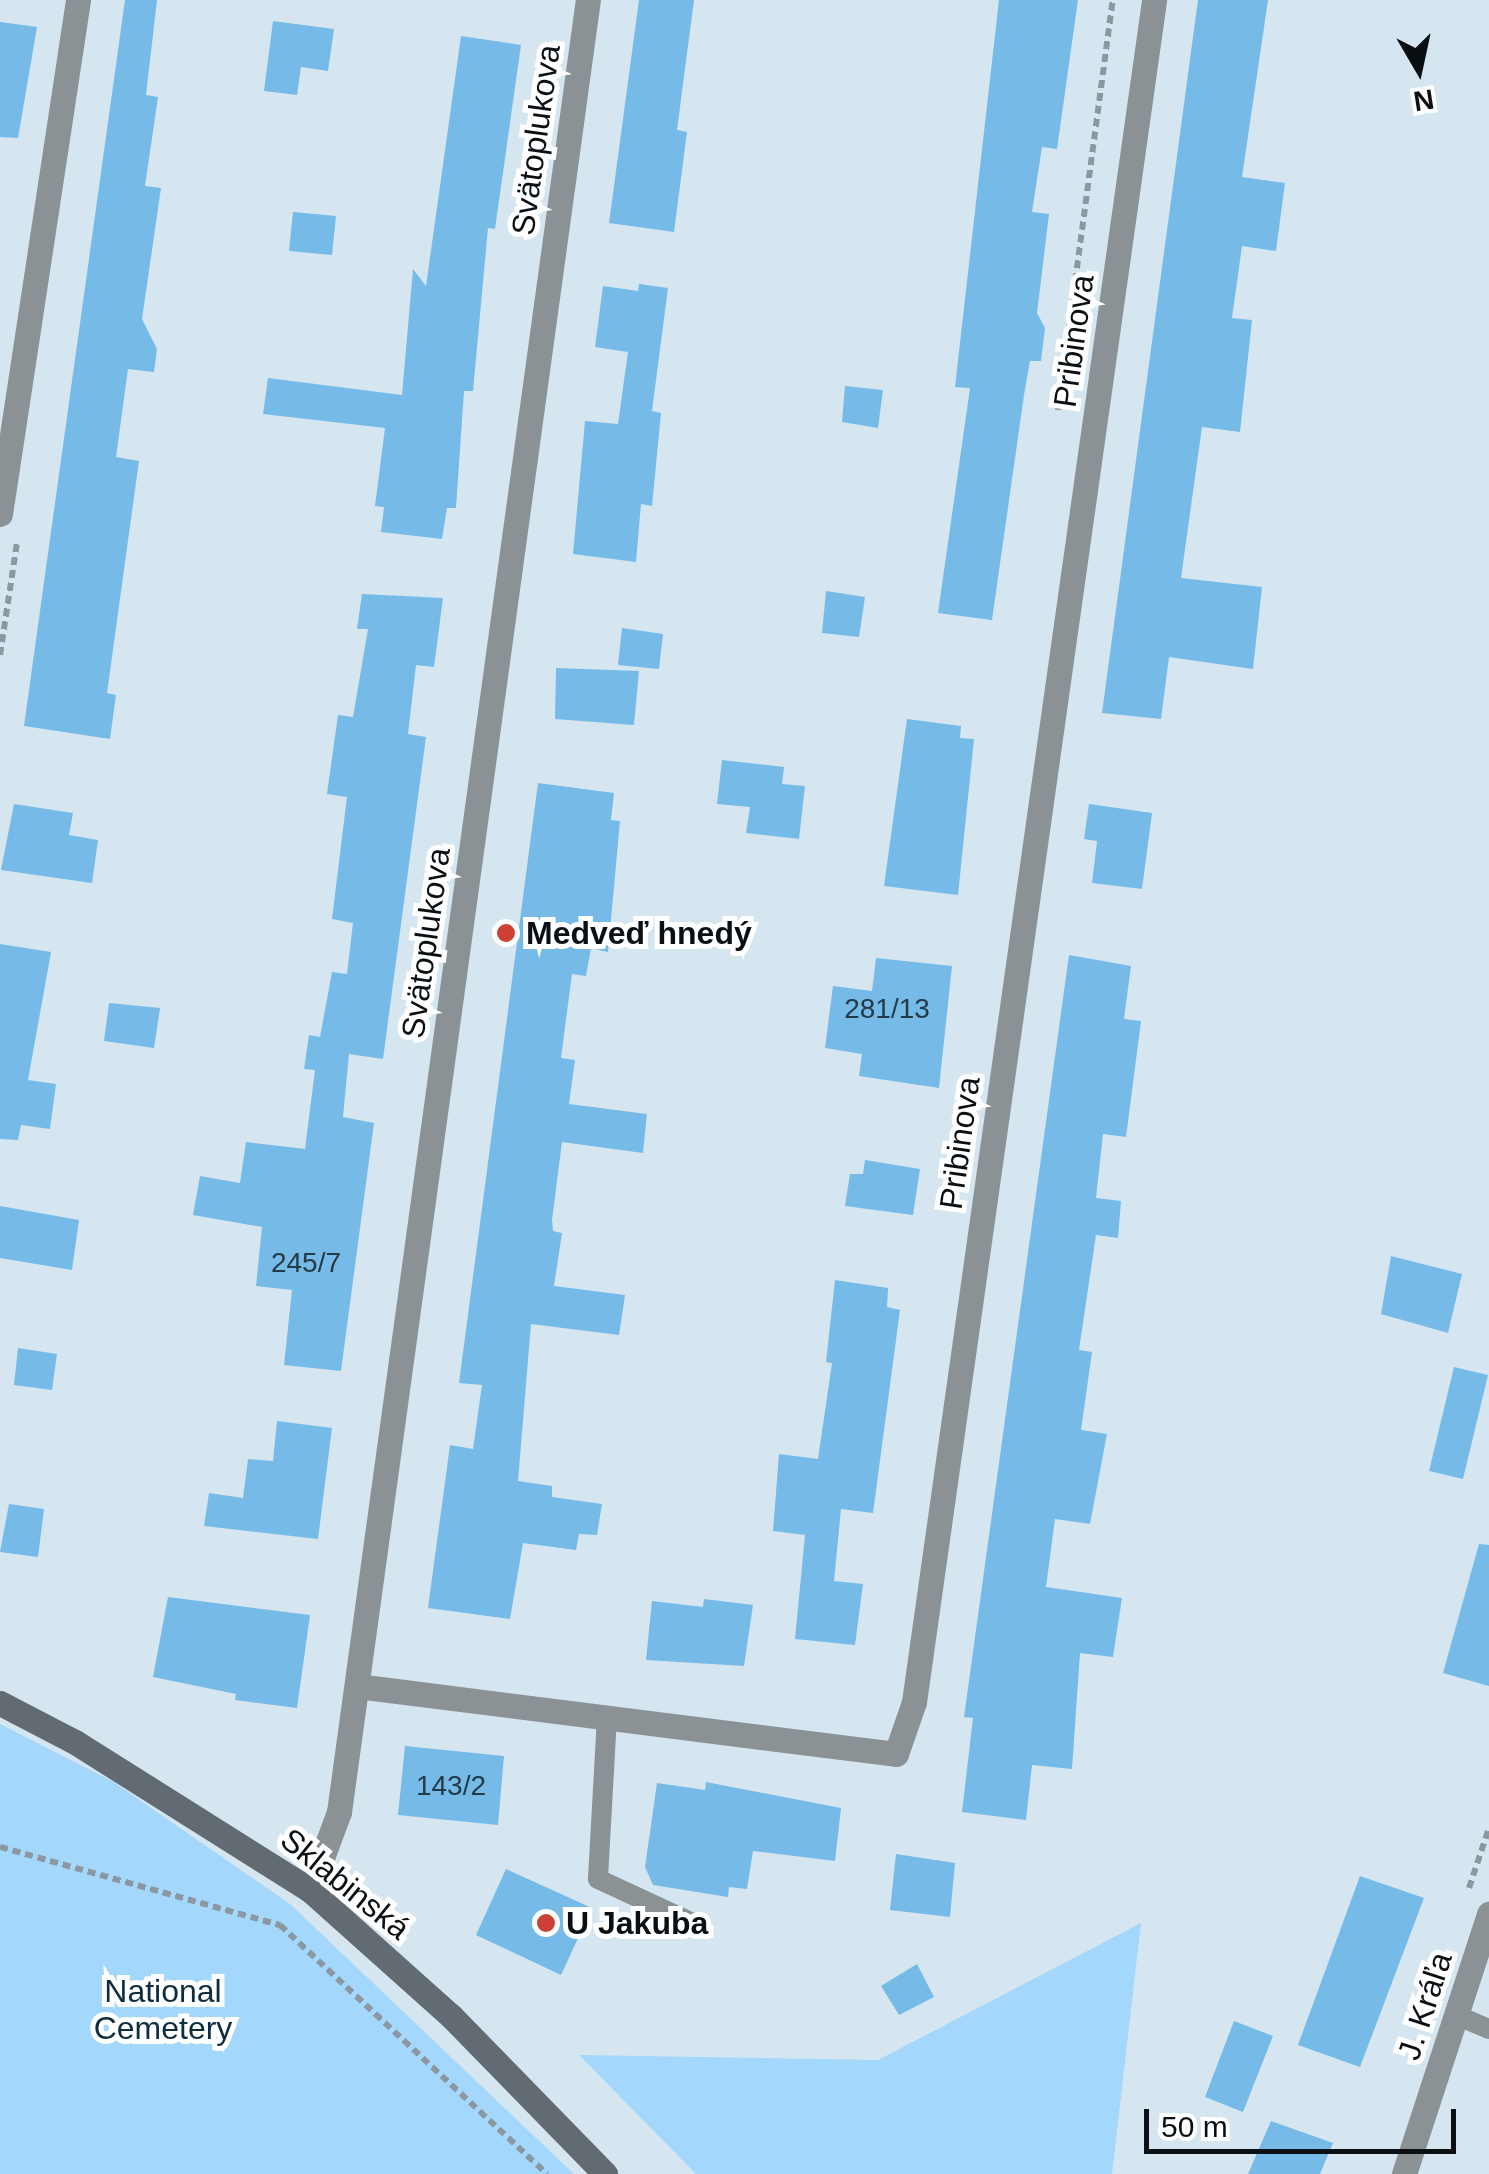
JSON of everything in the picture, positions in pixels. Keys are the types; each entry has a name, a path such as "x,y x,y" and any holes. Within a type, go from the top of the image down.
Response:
{"street":[{"path":"0,514 78,0"},
{"name":"Svätoplukova","path":"310,1890 338,1812 357,1686 588,0"},
{"name":"Pribinova","path":"357,1686 896,1754 914,1702 1154,0"},
{"name":"Sklabinská","path":"0,1703 75,1742 310,1890 451,2016 606,2174"},
{"name":"J. Kráľa","path":"1404,2174 1489,1914"}],"lane":[{"path":"606,1717 598,1878 695,1924"},
{"path":"1456,2015 1489,2028"}],"path":[{"path":"1058,415 1112,0"},
{"path":"0,1847 280,1925 547,2174"}],"green space":[{"name":"National Cemetery","path":"0,1724 112,1781 290,1904 574,2174 0,2174"},
{"path":"1141,1923 1112,2174 696,2174 579,2055 878,2060"}],"building":[{"path":"125,0 157,0 146,95 158,97 145,186 161,188 142,319 157,349 154,372 128,369 116,457 139,461 107,693 116,695 110,739 24,726"},
{"path":"639,0 694,0 677,130 687,132 674,232 609,223"},
{"path":"999,0 1078,0 1057,149 1042,147 1032,212 1049,214 1037,313 1045,328 1041,361 1030,361 992,620 938,613 970,388 955,387"},
{"path":"1198,0 1268,0 1242,177 1285,183 1276,251 1242,246 1232,318 1252,320 1240,432 1202,427 1181,578 1262,587 1253,669 1169,657 1161,719 1102,713"},
{"path":"273,21 334,29 328,71 301,67 297,95 264,91"},
{"path":"0,22 37,27 18,138 0,137"},
{"path":"461,36 521,45 495,229 488,228 473,391 464,391 456,508 447,508 442,539 381,532 384,507 375,506 385,428 263,414 268,378 402,395 413,269 426,286"},
{"path":"293,212 336,216 332,255 289,251"},
{"path":"639,284 668,288 652,411 661,413 652,506 641,504 636,562 573,554 585,421 618,424 628,352 595,347 603,286 638,291"},
{"path":"845,386 883,390 878,428 842,422"},
{"path":"826,591 865,597 859,637 822,633"},
{"path":"362,594 443,598 434,667 416,665 408,734 426,737 383,1059 349,1054 343,1117 374,1123 341,1371 284,1365 292,1290 256,1286 262,1227 193,1215 200,1176 240,1183 246,1142 305,1149 315,1070 304,1069 309,1035 320,1037 332,972 347,974 353,923 332,919 347,797 327,794 338,715 353,717 368,629 357,629"},
{"path":"622,628 663,634 659,669 618,665"},
{"path":"556,668 639,671 634,725 555,719"},
{"path":"907,719 961,726 960,738 974,739 958,895 884,886"},
{"path":"722,760 784,767 782,784 805,786 799,839 746,833 750,807 717,804"},
{"path":"538,783 614,793 611,820 620,821 608,952 591,948 586,976 572,974 561,1058 575,1060 569,1104 647,1114 643,1153 562,1142 552,1220 553,1231 562,1233 554,1286 625,1295 619,1335 531,1324 518,1481 552,1486 552,1497 602,1504 597,1535 579,1534 576,1550 523,1543 510,1619 428,1608 450,1445 473,1449 482,1385 459,1383"},
{"path":"14,804 73,813 69,835 98,840 92,883 1,870"},
{"path":"1089,804 1152,813 1142,889 1092,883 1097,841 1084,839"},
{"path":"0,944 51,952 28,1080 56,1084 50,1129 21,1125 18,1140 0,1139"},
{"path":"1069,955 1131,966 1124,1019 1141,1021 1126,1137 1103,1134 1096,1198 1121,1201 1118,1238 1096,1235 1079,1350 1092,1352 1081,1430 1107,1434 1090,1524 1055,1519 1046,1587 1122,1598 1113,1657 1080,1653 1072,1769 1032,1765 1026,1820 962,1812 973,1718 964,1717"},
{"path":"876,958 952,966 939,1088 859,1076 862,1054 825,1048 833,986 872,991"},
{"path":"109,1003 160,1008 154,1048 104,1041"},
{"path":"865,1160 920,1169 913,1215 845,1206 850,1174 863,1174"},
{"path":"0,1206 79,1220 72,1270 0,1258"},
{"path":"1391,1256 1462,1274 1448,1333 1381,1314"},
{"path":"835,1280 888,1288 887,1307 900,1310 873,1513 841,1509 834,1581 863,1584 855,1645 795,1639 805,1535 773,1531 779,1454 818,1459 832,1363 826,1362"},
{"path":"18,1348 57,1354 52,1390 14,1385"},
{"path":"1454,1367 1488,1375 1463,1479 1429,1471"},
{"path":"277,1421 332,1428 318,1539 204,1526 209,1493 243,1498 248,1459 273,1461"},
{"path":"9,1504 44,1509 38,1557 0,1552"},
{"path":"1479,1544 1489,1545 1489,1686 1443,1673"},
{"path":"168,1597 310,1615 297,1708 235,1700 236,1694 153,1677"},
{"path":"704,1599 753,1605 744,1666 646,1660 652,1601 703,1607"},
{"path":"405,1746 504,1756 498,1825 398,1815"},
{"path":"706,1782 841,1808 835,1861 753,1851 747,1889 729,1887 728,1897 653,1885 645,1867 657,1783 705,1790"},
{"path":"896,1854 955,1863 950,1917 890,1910"},
{"path":"506,1869 592,1908 561,1975 476,1935"},
{"path":"1360,1876 1424,1898 1360,2067 1298,2045"},
{"path":"917,1964 934,1997 899,2015 881,1986"},
{"path":"1234,2021 1273,2036 1243,2112 1205,2097"},
{"path":"1271,2121 1333,2143 1320,2174 1248,2174"}],"place":[{"name":"Medveď hnedý","path":"506,933"},
{"name":"U Jakuba","path":"546,1923"}]}
